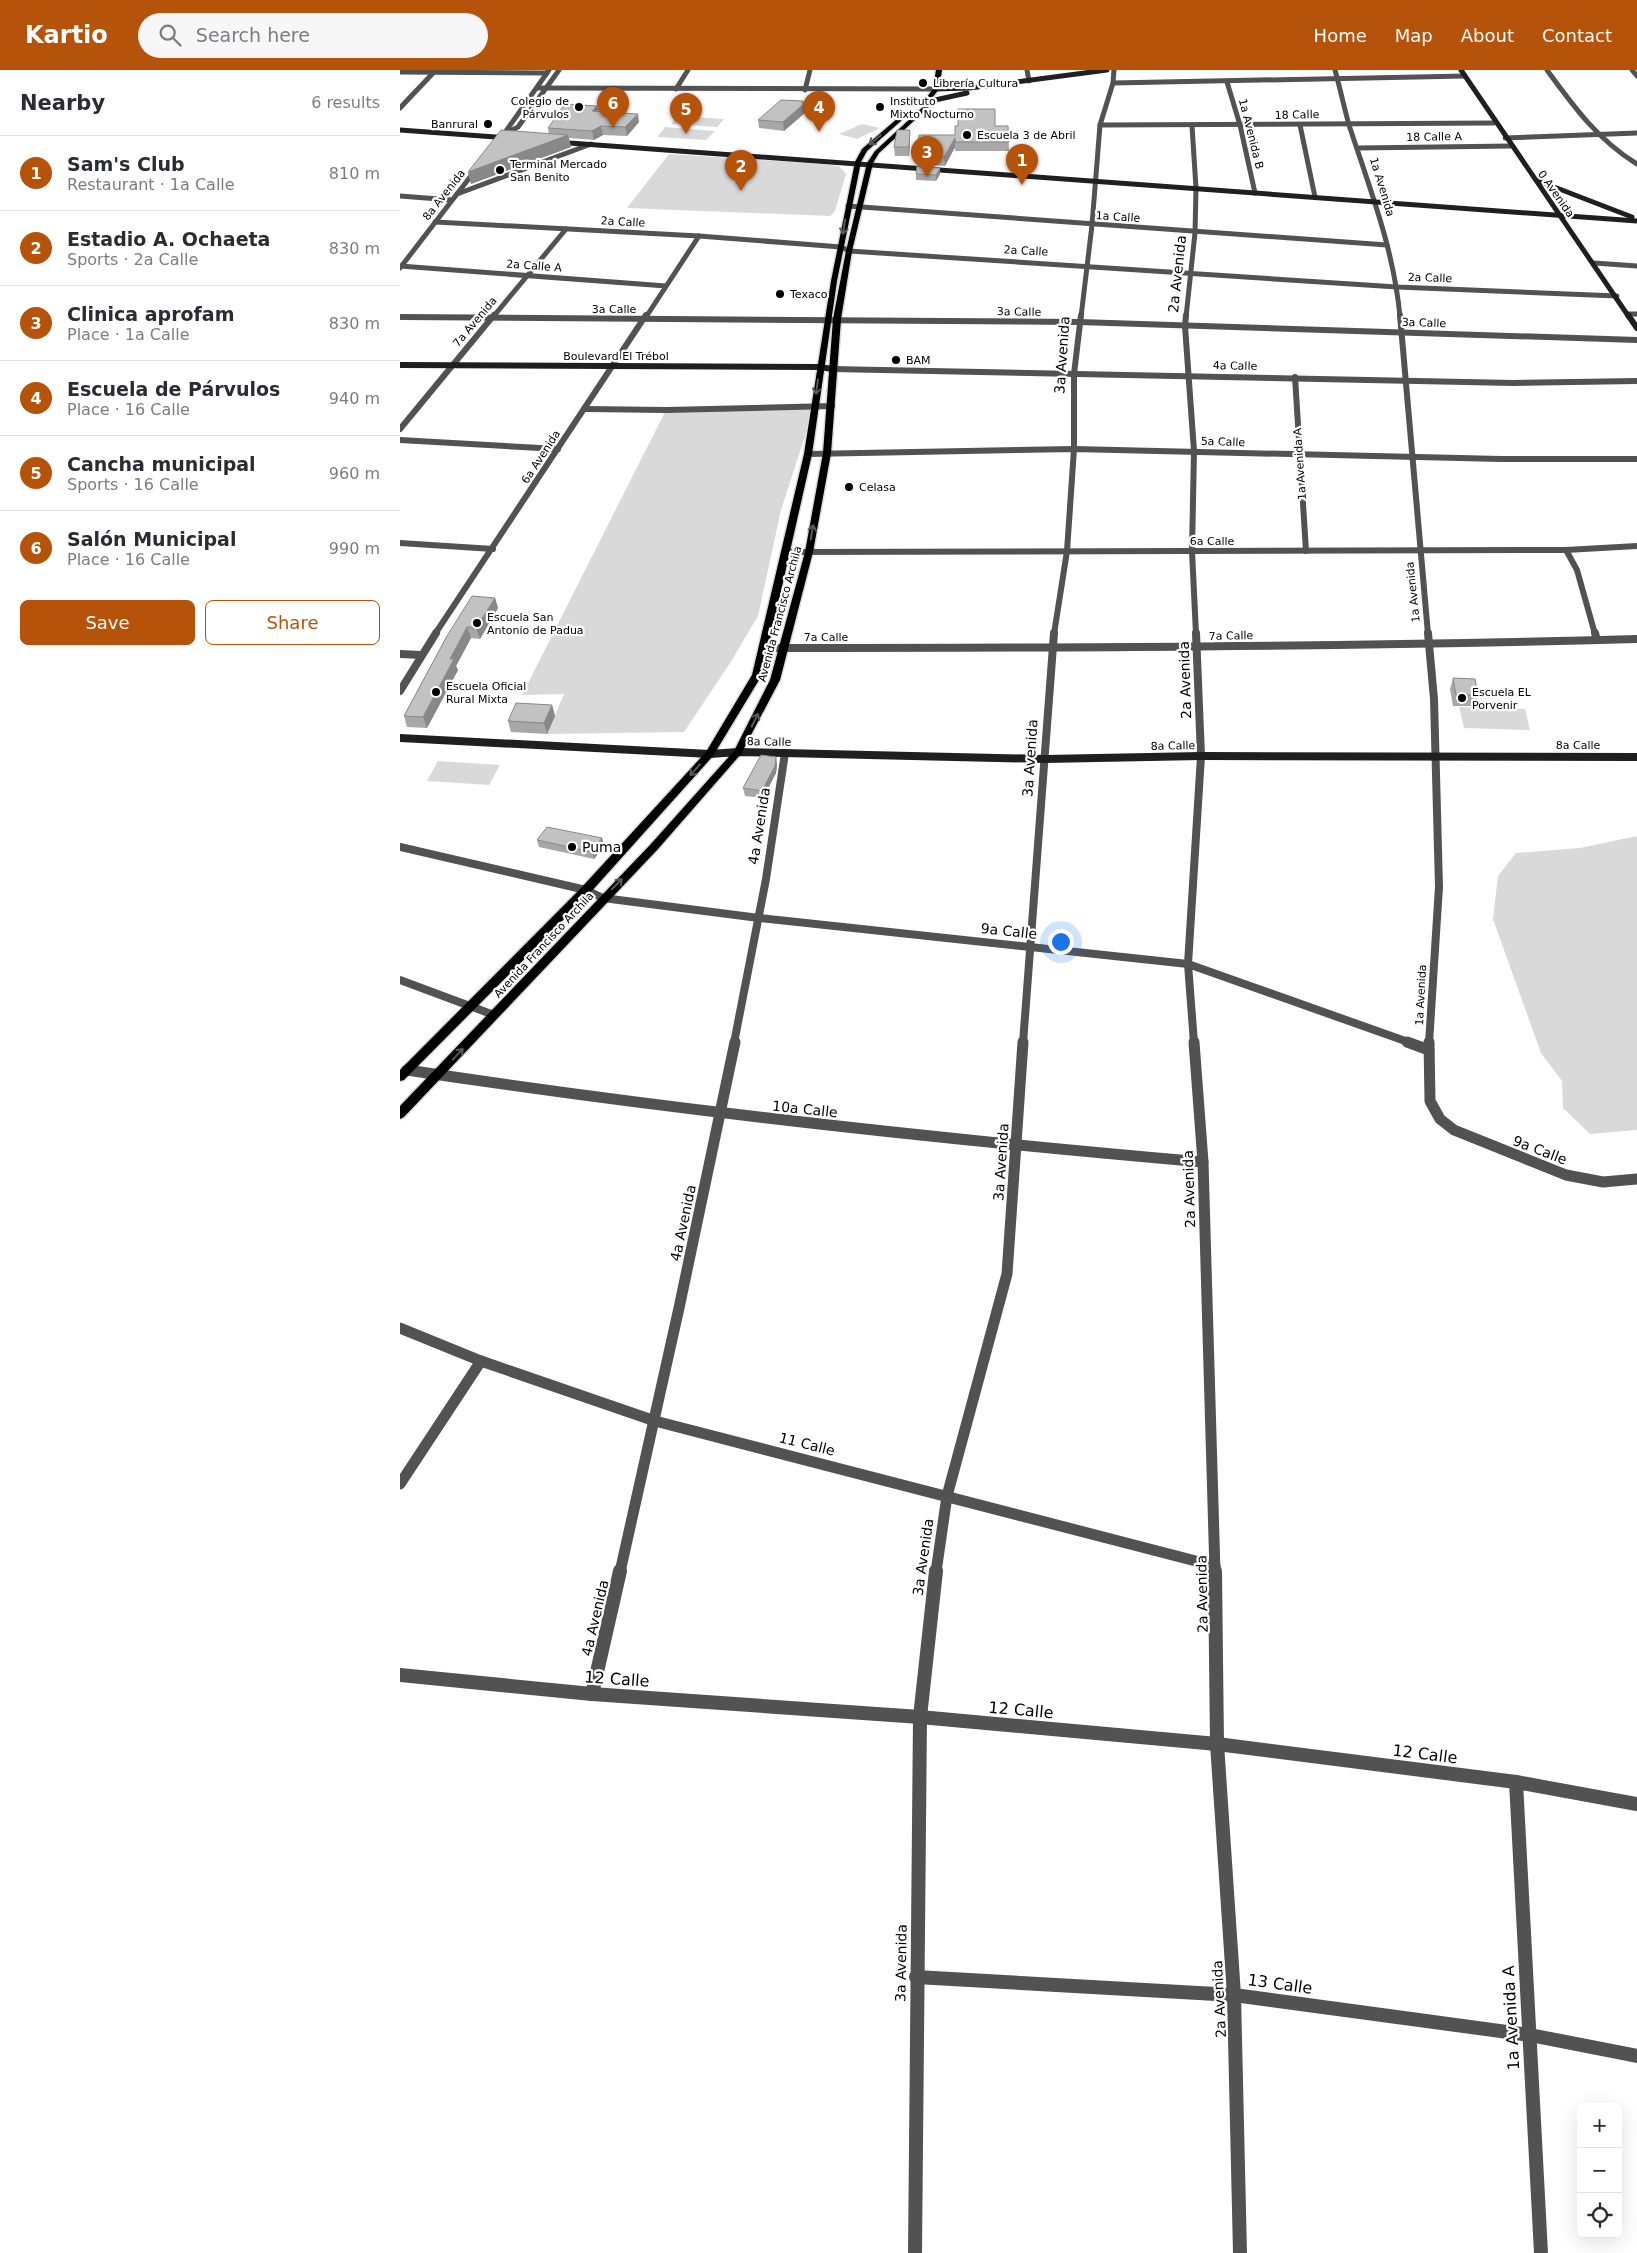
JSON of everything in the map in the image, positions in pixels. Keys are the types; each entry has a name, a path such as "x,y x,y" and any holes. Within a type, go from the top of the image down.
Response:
{"main road":[{"path":"870,163 877,152 927,106 926,102 936,89 939,70"},
{"path":"918,104 926,102"},
{"path":"858,162 864,150 911,110"},
{"name":"Avenida Francisco Archila","path":"403,1074 586,890 710,754 756,675 764,648 808,454 820,367 833,320 845,249 848,206 858,162"},
{"name":"Avenida Francisco Archila","path":"845,249 860,208 870,163"},
{"name":"Avenida Francisco Archila","path":"400,1114 603,898 654,847 738,752 775,680 809,552 827,453 832,406 833,320"}],"street":[{"path":"503,136 518,127 559,70"},
{"path":"676,89 688,70"},
{"path":"805,90 810,70"},
{"path":"1027,70 1029,81"},
{"path":"537,88 965,89 1107,70"},
{"name":"3a Avenida","path":"915,2253 916,1977 920,1717 932,1598 947,1496 1007,1274 1029,946 1045,759 1052,647 1067,551 1074,449 1074,374 1092,226 1100,125 1113,83 1114,70"},
{"name":"1a Avenida","path":"1334,70 1376,202 1397,287 1429,644 1436,757 1439,887 1429,1050 1430,1101 1440,1119"},
{"name":"0 Avenida","path":"1460,70 1494,123 1594,263 1637,328"},
{"path":"1547,70 1595,134 1616,152 1637,164"},
{"path":"1632,70 1637,76"},
{"path":"400,108 435,71"},
{"path":"400,72 548,72"},
{"path":"496,145 548,72"},
{"path":"1113,83 1464,76"},
{"path":"926,102 1029,81"},
{"name":"1a Avenida B","path":"1227,82 1240,125 1256,192"},
{"name":"18 Calle","path":"1100,125 1494,123"},
{"path":"1300,125 1315,197"},
{"path":"400,126 520,139"},
{"name":"2a Avenida","path":"1192,126 1196,188 1195,233 1185,326 1194,451 1192,551 1198,648 1201,756 1188,964 1203,1162 1215,1566 1217,1744 1234,1995 1240,2253"},
{"path":"400,130 514,135"},
{"path":"1505,138 1637,133"},
{"path":"844,161 834,158 550,139 591,144 1637,220"},
{"path":"456,194 591,144"},
{"name":"18 Calle A","path":"1358,148 1511,146"},
{"name":"8a Avenida","path":"401,267 479,166"},
{"path":"1533,178 1551,187 1637,220"},
{"path":"400,196 452,200"},
{"name":"1a Calle","path":"848,206 1092,226 1387,245"},
{"name":"2a Calle","path":"435,222 699,236 845,249 1397,287 1617,296"},
{"name":"7a Avenida","path":"400,429 566,229"},
{"name":"6a Avenida","path":"400,691 699,236"},
{"path":"1594,263 1637,266"},
{"name":"2a Calle A","path":"401,267 666,286"},
{"path":"1628,314 1637,314"},
{"name":"3a Calle","path":"400,317 1079,322 1637,340"},
{"name":"Boulevard El Trébol","path":"400,365 820,367 832,370"},
{"name":"4a Calle","path":"832,370 1514,382 1637,381"},
{"name":"1a Avenida A","path":"1295,377 1306,551"},
{"path":"585,409 666,410 832,406"},
{"path":"400,440 558,449"},
{"name":"5a Calle","path":"808,454 1074,449 1500,459 1637,459"},
{"path":"400,544 493,549"},
{"name":"6a Calle","path":"786,552 1566,550 1637,546"},
{"path":"1566,550 1577,570 1597,640"},
{"name":"7a Calle","path":"764,648 1198,648 1637,639"},
{"path":"400,654 422,655"},
{"name":"8a Calle","path":"400,738 710,754 738,752 1045,759 1201,756 1637,757"},
{"name":"4a Avenida","path":"592,1694 655,1420 720,1114 759,918 785,753"},
{"name":"9a Calle","path":"400,847 586,890 603,898 759,918 1188,964 1429,1050"},
{"path":"400,980 494,1014"},
{"name":"10a Calle","path":"403,1074 438,1075 720,1114 1017,1146 1203,1162"},
{"name":"9a Calle","path":"1440,1119 1454,1130 1566,1175 1603,1182 1637,1179"},
{"name":"11 Calle","path":"400,1328 481,1361 655,1420 1215,1566"},
{"path":"400,1484 481,1361"},
{"name":"12 Calle","path":"400,1675 592,1694 920,1717 1217,1744 1516,1782 1637,1804"},
{"name":"1a Avenida A","path":"1516,1782 1541,2253"},
{"name":"13 Calle","path":"916,1977 1234,1995 1530,2035 1637,2056"}],"shaded area":[{"path":"678,116 724,119 717,127 671,124"},
{"path":"862,124 880,128 857,139 839,134"},
{"path":"665,127 715,131 706,140 657,137"},
{"path":"669,154 822,164 839,166 846,174 835,211 830,216 627,208"},
{"path":"815,405 781,510 758,616 732,660 684,732 547,734 564,694 522,695 666,410"},
{"path":"1459,707 1525,709 1530,730 1464,728"},
{"path":"438,761 500,765 489,785 427,781"},
{"path":"1637,836 1637,1130 1590,1134 1563,1108 1562,1081 1541,1053 1493,919 1498,876 1516,853 1580,848"}],"building":[{"path":"781,100 803,101 802,103 805,103 783,122 758,120"},
{"path":"565,104 597,106 592,111 638,114 625,127 601,126 592,131 548,128"},
{"path":"958,109 995,109 995,126 1008,126 1009,142 955,142 955,138 944,157 917,155 919,135 955,135 955,126 958,126"},
{"path":"501,130 568,135 468,172"},
{"path":"897,130 910,130 909,147 894,147"},
{"path":"917,166 940,168 936,175 916,174"},
{"path":"472,596 495,598 476,628 467,627 450,659 454,659 423,717 404,716 447,636"},
{"path":"1453,678 1475,679 1478,695 1456,695"},
{"path":"516,703 552,705 544,723 508,721"},
{"path":"761,755 776,757 775,766 762,791 743,788"},
{"path":"547,827 602,838 592,852 537,840"}],"place":[{"name":"Librería Cultura","path":"923,83"},
{"name":"Colegio de Párvulos","path":"579,107"},
{"name":"Instituto Mixto Nocturno","path":"880,107"},
{"name":"Banrural","path":"488,124"},
{"name":"Salón Municipal","path":"613,128"},
{"name":"Escuela de Párvulos","path":"819,132"},
{"name":"Cancha municipal","path":"686,134"},
{"name":"Escuela 3 de Abril","path":"967,135"},
{"name":"Terminal Mercado San Benito","path":"500,170"},
{"name":"Clinica aprofam","path":"927,177"},
{"name":"Sam's Club","path":"1022,185"},
{"name":"Estadio A. Ochaeta","path":"741,191"},
{"name":"Texaco","path":"780,294"},
{"name":"BAM","path":"896,360"},
{"name":"Celasa","path":"849,487"},
{"name":"Escuela San Antonio de Padua","path":"477,623"},
{"name":"Escuela Oficial Rural Mixta","path":"436,692"},
{"name":"Escuela EL Porvenir","path":"1462,698"},
{"name":"Puma","path":"572,847"}]}
